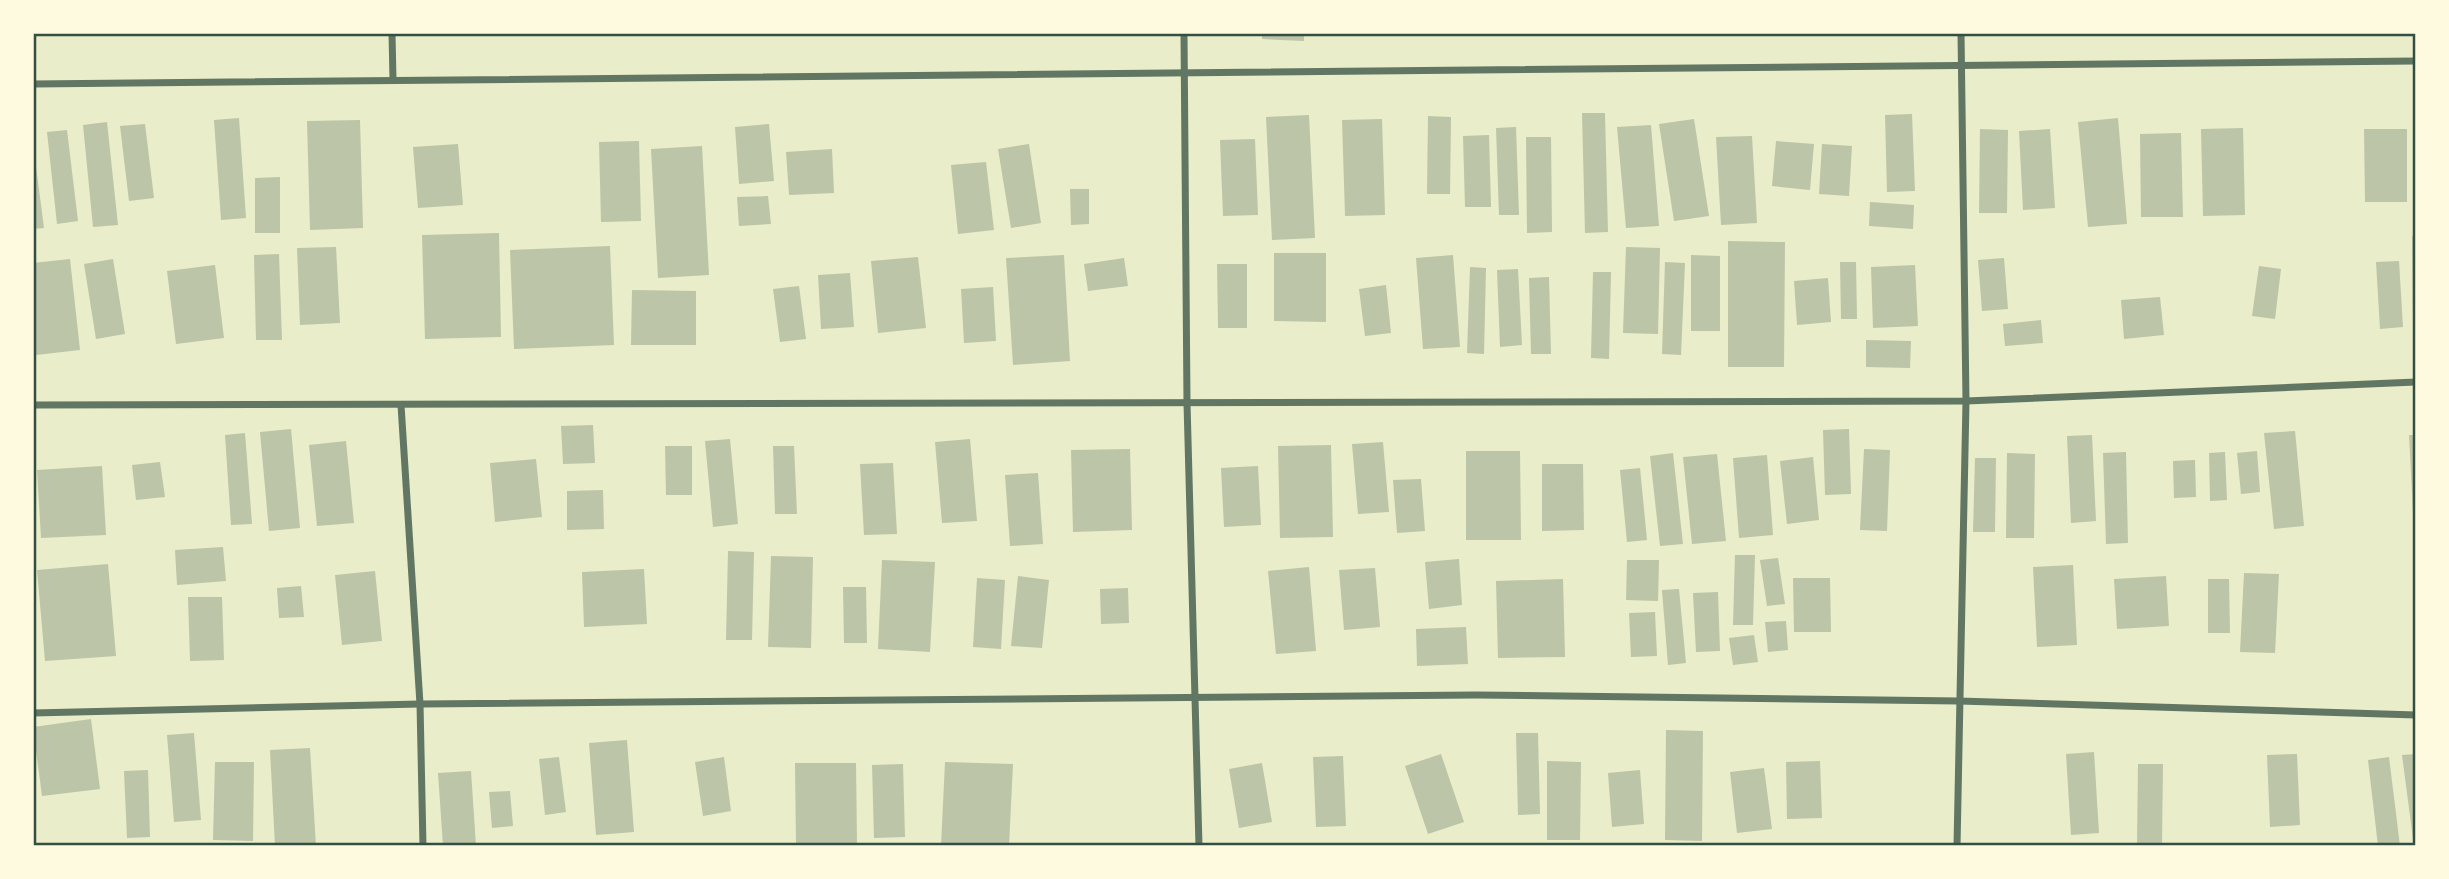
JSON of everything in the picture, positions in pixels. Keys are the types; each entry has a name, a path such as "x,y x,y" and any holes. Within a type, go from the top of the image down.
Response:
{"street":[{"path":"392,33 393,80"},
{"path":"1184,33 1187,403 1199,846"},
{"path":"1957,846 1966,401 1961,33"},
{"path":"33,84 2416,61"},
{"path":"33,405 1966,401 2416,382"},
{"path":"401,405 420,704 423,846"},
{"path":"33,713 420,704 1476,695 1959,701 2416,715"}],"building":[{"path":"1262,33 1304,33 1304,41 1262,39"},
{"path":"1538,33 1575,33 1575,36 1538,36"},
{"path":"1582,113 1605,113 1608,232 1585,233"},
{"path":"1912,114 1915,191 1887,192 1885,115"},
{"path":"1309,115 1315,238 1272,240 1266,117"},
{"path":"1428,116 1451,117 1450,194 1427,194"},
{"path":"239,118 246,218 221,220 214,120"},
{"path":"2118,118 2127,224 2088,227 2078,122"},
{"path":"1382,119 1385,215 1345,216 1342,120"},
{"path":"1694,119 1709,216 1674,221 1659,124"},
{"path":"360,120 363,228 310,230 307,121"},
{"path":"107,122 118,225 93,227 83,125"},
{"path":"145,124 154,198 129,201 120,126"},
{"path":"769,124 774,181 739,184 735,127"},
{"path":"1651,125 1659,226 1626,228 1617,127"},
{"path":"1516,127 1519,215 1499,215 1496,128"},
{"path":"2243,128 2245,215 2203,216 2201,129"},
{"path":"1980,129 2008,130 2007,213 1979,213"},
{"path":"2050,129 2055,208 2023,210 2019,131"},
{"path":"2364,129 2407,129 2407,202 2365,202"},
{"path":"67,130 78,221 57,224 47,132"},
{"path":"2181,133 2183,217 2141,217 2140,134"},
{"path":"1489,135 1491,207 1465,207 1463,136"},
{"path":"1752,136 1757,223 1721,225 1716,137"},
{"path":"1526,137 1551,137 1552,232 1527,233"},
{"path":"1255,139 1258,215 1223,216 1220,140"},
{"path":"639,141 641,221 601,222 599,142"},
{"path":"1776,141 1814,144 1810,190 1772,186"},
{"path":"33,143 44,228 33,229"},
{"path":"458,144 463,205 418,208 413,147"},
{"path":"1029,144 1041,223 1011,228 998,149"},
{"path":"1822,144 1852,146 1849,196 1819,194"},
{"path":"702,146 709,275 658,278 651,149"},
{"path":"832,149 834,193 789,195 786,152"},
{"path":"986,162 994,230 958,234 951,165"},
{"path":"280,177 280,233 255,233 255,178"},
{"path":"1070,189 1089,189 1089,224 1071,225"},
{"path":"768,196 771,224 739,226 737,197"},
{"path":"1870,202 1914,205 1913,229 1869,226"},
{"path":"499,233 501,337 425,339 422,235"},
{"path":"2412,236 2416,236 2416,323 2413,323"},
{"path":"1728,241 1785,242 1784,367 1728,367"},
{"path":"610,246 614,345 514,349 510,250"},
{"path":"336,247 340,323 300,325 297,248"},
{"path":"1626,247 1660,248 1658,334 1623,333"},
{"path":"1274,253 1326,253 1326,322 1274,321"},
{"path":"279,254 282,340 256,340 254,255"},
{"path":"1064,255 1070,361 1013,365 1006,258"},
{"path":"1453,255 1460,347 1423,349 1416,258"},
{"path":"1691,255 1720,256 1720,331 1691,331"},
{"path":"918,257 926,328 878,333 871,261"},
{"path":"1124,258 1128,286 1088,291 1084,264"},
{"path":"2004,258 2008,309 1982,311 1978,260"},
{"path":"70,259 80,350 36,355 33,263"},
{"path":"113,259 125,334 96,339 84,264"},
{"path":"2399,261 2403,327 2380,329 2376,262"},
{"path":"1665,262 1685,263 1681,355 1662,354"},
{"path":"1840,262 1856,262 1857,319 1841,319"},
{"path":"1217,264 1247,264 1247,328 1218,328"},
{"path":"215,265 224,338 176,344 167,271"},
{"path":"1915,265 1918,326 1873,328 1871,267"},
{"path":"2259,266 2281,269 2275,319 2252,316"},
{"path":"1470,267 1486,268 1484,354 1467,353"},
{"path":"1518,269 1522,345 1500,347 1497,270"},
{"path":"1593,272 1611,272 1609,359 1591,358"},
{"path":"850,273 854,327 821,329 818,275"},
{"path":"1549,277 1551,354 1531,354 1529,278"},
{"path":"1828,278 1831,322 1797,325 1794,281"},
{"path":"1386,285 1391,333 1365,336 1359,289"},
{"path":"799,286 806,339 780,342 773,289"},
{"path":"993,287 996,341 964,343 961,289"},
{"path":"632,290 696,291 696,345 631,345"},
{"path":"2160,297 2164,335 2124,339 2121,300"},
{"path":"2041,320 2043,343 2005,346 2003,324"},
{"path":"1866,340 1911,341 1910,368 1866,367"},
{"path":"593,425 595,463 563,464 561,426"},
{"path":"291,429 300,528 269,531 260,432"},
{"path":"1849,429 1851,494 1825,495 1823,430"},
{"path":"2295,431 2304,526 2274,529 2264,433"},
{"path":"245,433 252,524 231,525 225,435"},
{"path":"2092,435 2096,521 2071,523 2067,436"},
{"path":"2409,435 2416,435 2416,532 2414,532"},
{"path":"730,439 738,524 713,527 705,441"},
{"path":"970,439 977,521 942,523 935,442"},
{"path":"346,441 354,523 317,526 309,445"},
{"path":"1383,442 1389,512 1358,514 1352,444"},
{"path":"1331,445 1333,537 1280,538 1278,446"},
{"path":"665,446 692,446 692,495 666,495"},
{"path":"773,446 794,446 797,514 775,514"},
{"path":"1130,449 1132,530 1073,532 1071,450"},
{"path":"1864,449 1890,450 1887,531 1860,530"},
{"path":"1466,451 1520,451 1521,540 1466,540"},
{"path":"2257,451 2260,492 2241,494 2237,453"},
{"path":"2126,452 2128,543 2106,544 2103,453"},
{"path":"2225,452 2227,500 2210,501 2209,453"},
{"path":"1673,453 1683,544 1660,546 1650,456"},
{"path":"2007,453 2035,454 2034,538 2006,538"},
{"path":"1717,454 1726,541 1692,544 1683,457"},
{"path":"1767,455 1773,535 1739,538 1733,458"},
{"path":"1813,457 1819,520 1787,524 1780,461"},
{"path":"1975,458 1996,458 1995,532 1973,532"},
{"path":"536,459 542,517 495,522 490,463"},
{"path":"2195,460 2196,497 2174,498 2173,461"},
{"path":"160,462 165,497 136,500 132,465"},
{"path":"893,463 897,534 864,535 860,464"},
{"path":"1542,464 1583,464 1584,530 1542,531"},
{"path":"102,466 106,535 41,538 37,470"},
{"path":"1258,466 1261,525 1224,527 1221,468"},
{"path":"1640,468 1647,540 1627,542 1620,470"},
{"path":"1038,473 1043,544 1010,546 1005,475"},
{"path":"1421,479 1425,531 1397,533 1393,480"},
{"path":"603,490 604,529 567,530 567,491"},
{"path":"223,547 226,581 177,585 175,550"},
{"path":"728,551 754,552 752,640 726,640"},
{"path":"1735,555 1755,555 1753,625 1733,625"},
{"path":"771,556 813,557 811,648 768,647"},
{"path":"1778,558 1785,604 1767,606 1760,560"},
{"path":"1459,559 1462,605 1429,609 1425,562"},
{"path":"882,560 935,562 930,652 878,649"},
{"path":"1627,560 1659,560 1658,601 1626,600"},
{"path":"108,564 116,656 45,661 37,570"},
{"path":"2073,565 2077,645 2037,647 2033,567"},
{"path":"1309,567 1316,651 1276,654 1268,571"},
{"path":"1375,568 1380,627 1344,630 1339,570"},
{"path":"644,569 647,624 584,627 582,572"},
{"path":"375,571 382,641 342,645 335,575"},
{"path":"2244,573 2279,574 2275,653 2240,652"},
{"path":"1018,576 1049,580 1042,648 1011,646"},
{"path":"2166,576 2169,626 2117,629 2114,579"},
{"path":"977,578 1005,580 1001,649 973,647"},
{"path":"1793,578 1830,578 1831,632 1794,632"},
{"path":"1563,579 1565,657 1498,658 1496,581"},
{"path":"2208,579 2229,579 2230,633 2208,633"},
{"path":"301,586 304,617 279,618 277,588"},
{"path":"843,587 866,587 867,643 844,643"},
{"path":"1128,588 1129,623 1101,624 1100,589"},
{"path":"1679,589 1686,663 1668,665 1662,590"},
{"path":"1718,592 1720,651 1696,652 1693,593"},
{"path":"188,597 222,597 224,660 190,661"},
{"path":"1655,612 1657,656 1631,657 1629,613"},
{"path":"1786,621 1788,650 1768,652 1765,622"},
{"path":"1466,627 1468,664 1417,666 1416,629"},
{"path":"1754,635 1758,662 1733,665 1729,638"},
{"path":"91,719 100,789 42,796 33,727"},
{"path":"1666,730 1703,731 1702,841 1665,840"},
{"path":"194,733 201,820 174,822 167,735"},
{"path":"1516,733 1538,733 1540,814 1518,815"},
{"path":"627,740 634,832 596,835 589,743"},
{"path":"310,748 316,846 275,846 270,750"},
{"path":"2094,752 2099,833 2071,835 2066,754"},
{"path":"1441,754 1464,822 1428,834 1405,766"},
{"path":"2297,754 2300,825 2270,827 2267,755"},
{"path":"2416,754 2416,846 2414,846 2402,755"},
{"path":"1343,756 1346,826 1316,827 1313,757"},
{"path":"559,757 566,812 545,815 539,759"},
{"path":"724,757 731,811 703,816 695,762"},
{"path":"2389,757 2400,846 2378,846 2368,760"},
{"path":"1547,761 1581,762 1580,840 1547,840"},
{"path":"1820,761 1822,818 1787,819 1786,762"},
{"path":"215,762 254,762 253,841 213,840"},
{"path":"945,762 1013,764 1009,846 941,846"},
{"path":"795,763 856,763 857,844 796,845"},
{"path":"1262,763 1272,822 1239,828 1229,769"},
{"path":"903,764 905,837 874,838 872,765"},
{"path":"2138,764 2163,764 2162,843 2137,844"},
{"path":"1764,768 1772,829 1737,833 1730,772"},
{"path":"148,770 150,837 127,838 124,771"},
{"path":"1640,770 1644,824 1612,827 1608,773"},
{"path":"471,771 476,846 443,846 438,773"},
{"path":"510,791 513,826 492,828 489,792"}]}
